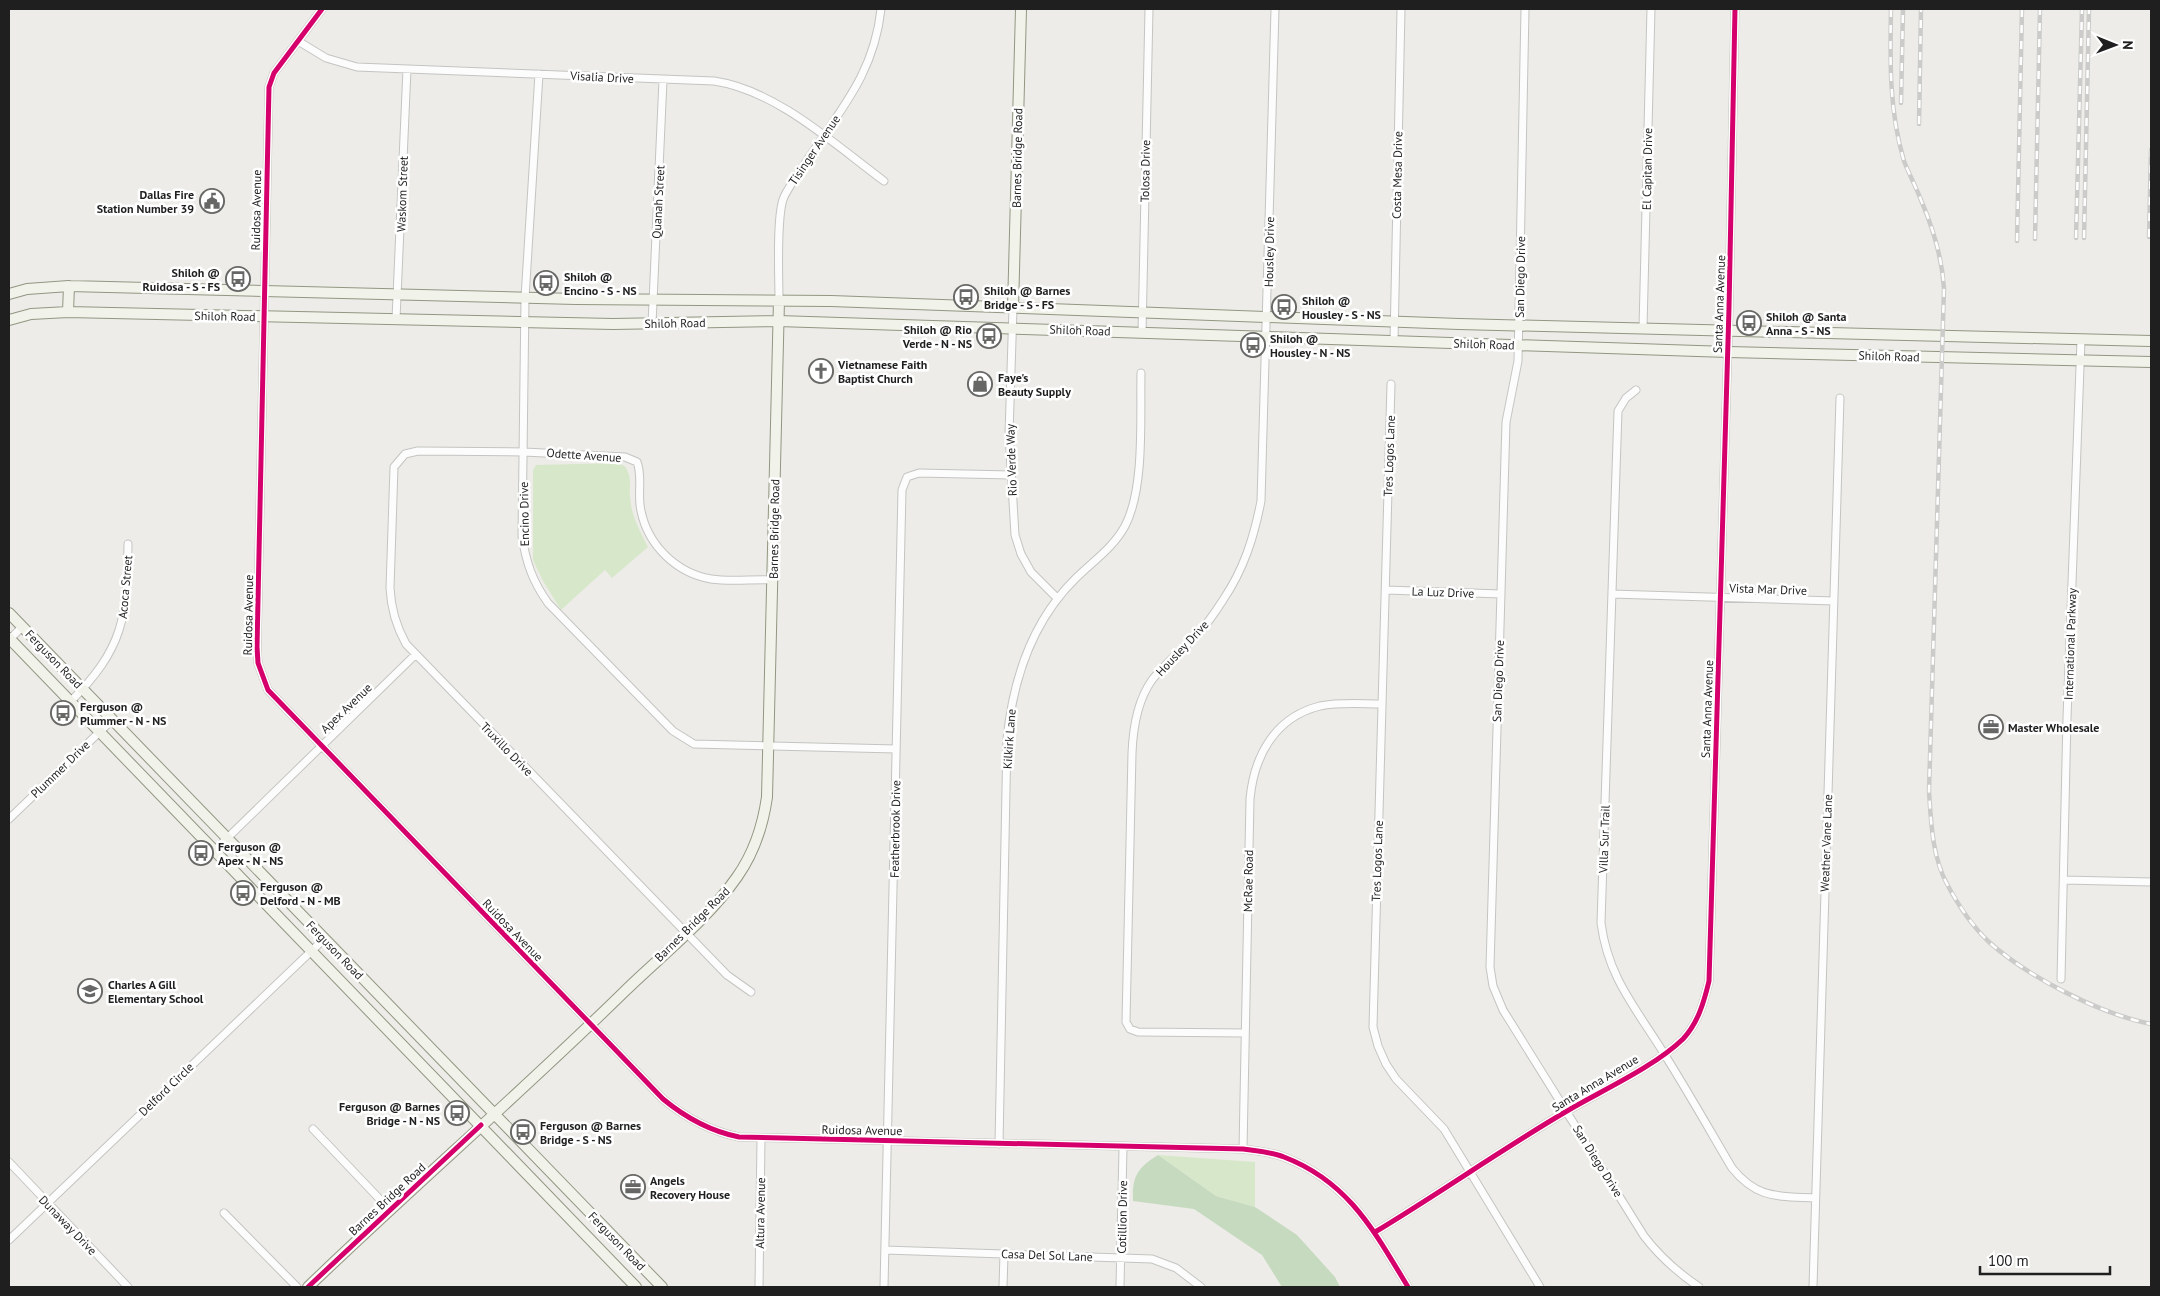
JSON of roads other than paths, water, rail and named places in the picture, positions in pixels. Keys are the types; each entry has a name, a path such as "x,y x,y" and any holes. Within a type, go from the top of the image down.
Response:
{"main road":[{"name":"Barnes Bridge Road","path":"1013,308 1021,9"},
{"name":"Shiloh Road","path":"9,294 42,288 69,286 525,298 779,300 1728,331 2151,341"},
{"path":"68,312 69,286"},
{"name":"Barnes Bridge Road","path":"308,1287 591,1024 718,901 737,877 758,837 767,796 769,747 779,300"},
{"name":"Shiloh Road","path":"9,320 31,314 68,312 652,324 778,321 1728,352 2151,362"},
{"name":"Ferguson Road","path":"9,614 662,1287"},
{"name":"Ferguson Road","path":"9,639 636,1287"}],"street":[{"name":"Ruidosa Avenue","path":"322,9 274,73 269,87 258,663 268,690 663,1099 682,1115 720,1133 761,1138 1242,1149 1283,1156 1331,1183 1356,1205 1408,1287"},
{"name":"Tisinger Avenue","path":"779,300 780,214 783,198 823,136 855,92 868,66 877,36 881,9"},
{"name":"Tolosa Drive","path":"1142,333 1149,9"},
{"name":"Housley Drive","path":"1245,1033 1138,1032 1130,1030 1126,1022 1132,753 1135,723 1145,692 1161,670 1199,632 1223,601 1244,563 1255,534 1261,501 1264,466 1275,9"},
{"name":"Costa Mesa Drive","path":"1394,341 1401,9"},
{"name":"San Diego Drive","path":"1525,9 1519,324 1515,379 1506,422 1490,967 1493,986 1503,1010 1644,1236 1661,1257 1699,1287"},
{"name":"El Capitan Drive","path":"1643,328 1651,9"},
{"name":"Santa Anna Avenue","path":"1374,1232 1471,1173 1566,1111 1664,1053 1683,1038 1695,1023 1704,1001 1709,981 1721,597 1735,9"},
{"name":"Visalia Drive","path":"298,41 326,58 341,64 407,69 735,84 752,90 776,104 884,181"},
{"name":"Waskom Street","path":"396,319 407,69"},
{"name":"Encino Drive","path":"539,74 525,298 522,536 526,562 536,586 548,604 680,737 694,744 896,749"},
{"name":"Quanah Street","path":"652,324 663,80"},
{"name":"Rio Verde Way","path":"1013,308 1009,434 1015,535 1020,554 1031,572 1058,598"},
{"name":"International Parkway","path":"2061,980 2067,718 2081,340"},
{"name":"Kilkirk Lane","path":"999,1144 1007,738 1010,712 1022,664 1058,598 1115,541 1125,525 1134,501 1138,474 1142,373"},
{"name":"Tres Logos Lane","path":"1391,384 1373,1027 1378,1046 1386,1064 1396,1079 1435,1117 1540,1287"},
{"name":"Villa Sur Trail","path":"1636,390 1626,398 1618,411 1601,923 1604,948 1613,973 1664,1053 1732,1168 1744,1183 1762,1192 1778,1196 1815,1198"},
{"name":"Weather Vane Lane","path":"1813,1287 1840,398"},
{"name":"Odette Avenue","path":"406,454 418,451 524,452 625,457 637,462 641,472 638,493 641,512 656,544 668,559 684,570 711,579 773,580"},
{"name":"Truxillo Drive","path":"406,454 394,467 390,588 391,607 398,629 415,655 685,933 727,975 751,992"},
{"name":"Featherbrook Drive","path":"884,1287 902,490 907,477 919,473 1012,474"},
{"name":"Acoca Street","path":"70,702 108,659 122,626 127,594 128,544"},
{"name":"La Luz Drive","path":"1386,590 1501,594"},
{"name":"Vista Mar Drive","path":"1612,594 1834,601"},
{"path":"9,639 22,627"},
{"name":"Apex Avenue","path":"214,851 415,655"},
{"name":"McRae Road","path":"1242,1149 1250,798 1257,761 1275,734 1303,713 1320,706 1382,704"},
{"name":"Plummer Drive","path":"9,819 112,720"},
{"path":"2064,880 2151,882"},
{"name":"Delford Circle","path":"9,1240 324,940"},
{"path":"313,1129 390,1210"},
{"name":"Altura Avenue","path":"759,1287 761,1138"},
{"name":"Cotillion Drive","path":"1120,1287 1123,1147"},
{"name":"Dunaway Drive","path":"9,1162 128,1287"},
{"path":"224,1213 297,1287"},
{"name":"Casa Del Sol Lane","path":"885,1250 1152,1259 1176,1268 1201,1287"},
{"path":"1003,1287 1004,1254"}],"railway":[{"path":"1891,9 1893,105 1899,142 1904,161 1933,232 1939,254 1944,288 1929,791 1933,839 1938,862 1947,884 1966,914 1983,936 2005,955 2044,981 2088,1003 2110,1012 2151,1024"},
{"path":"1901,103 1903,9"},
{"path":"1919,124 1921,9"},
{"path":"2017,241 2022,9"},
{"path":"2035,239 2040,9"},
{"path":"2076,238 2082,9"},
{"path":"2084,238 2089,9"},
{"path":"2149,237 2151,150"}],"place":[{"name":"Dallas Fire Station Number 39","path":"212,201"},
{"name":"Shiloh @ Ruidosa - S - FS","path":"238,279"},
{"name":"Shiloh @ Encino - S - NS","path":"546,283"},
{"name":"Shiloh @ Barnes Bridge - S - FS","path":"966,297"},
{"name":"Shiloh @ Housley - S - NS","path":"1284,307"},
{"name":"Shiloh @ Santa Anna - S - NS","path":"1749,323"},
{"name":"Shiloh @ Rio Verde - N - NS","path":"989,336"},
{"name":"Shiloh @ Housley - N - NS","path":"1253,345"},
{"name":"Vietnamese Faith Baptist Church","path":"821,371"},
{"name":"Faye's Beauty Supply","path":"980,384"},
{"name":"Ferguson @ Plummer - N - NS","path":"63,713"},
{"name":"Master Wholesale","path":"1991,727"},
{"name":"Ferguson @ Apex - N - NS","path":"201,853"},
{"name":"Ferguson @ Delford - N - MB","path":"243,893"},
{"name":"Charles A Gill Elementary School","path":"90,991"},
{"name":"Ferguson @ Barnes Bridge - N - NS","path":"457,1113"},
{"name":"Ferguson @ Barnes Bridge - S - NS","path":"523,1132"},
{"name":"Angels Recovery House","path":"633,1187"}]}
